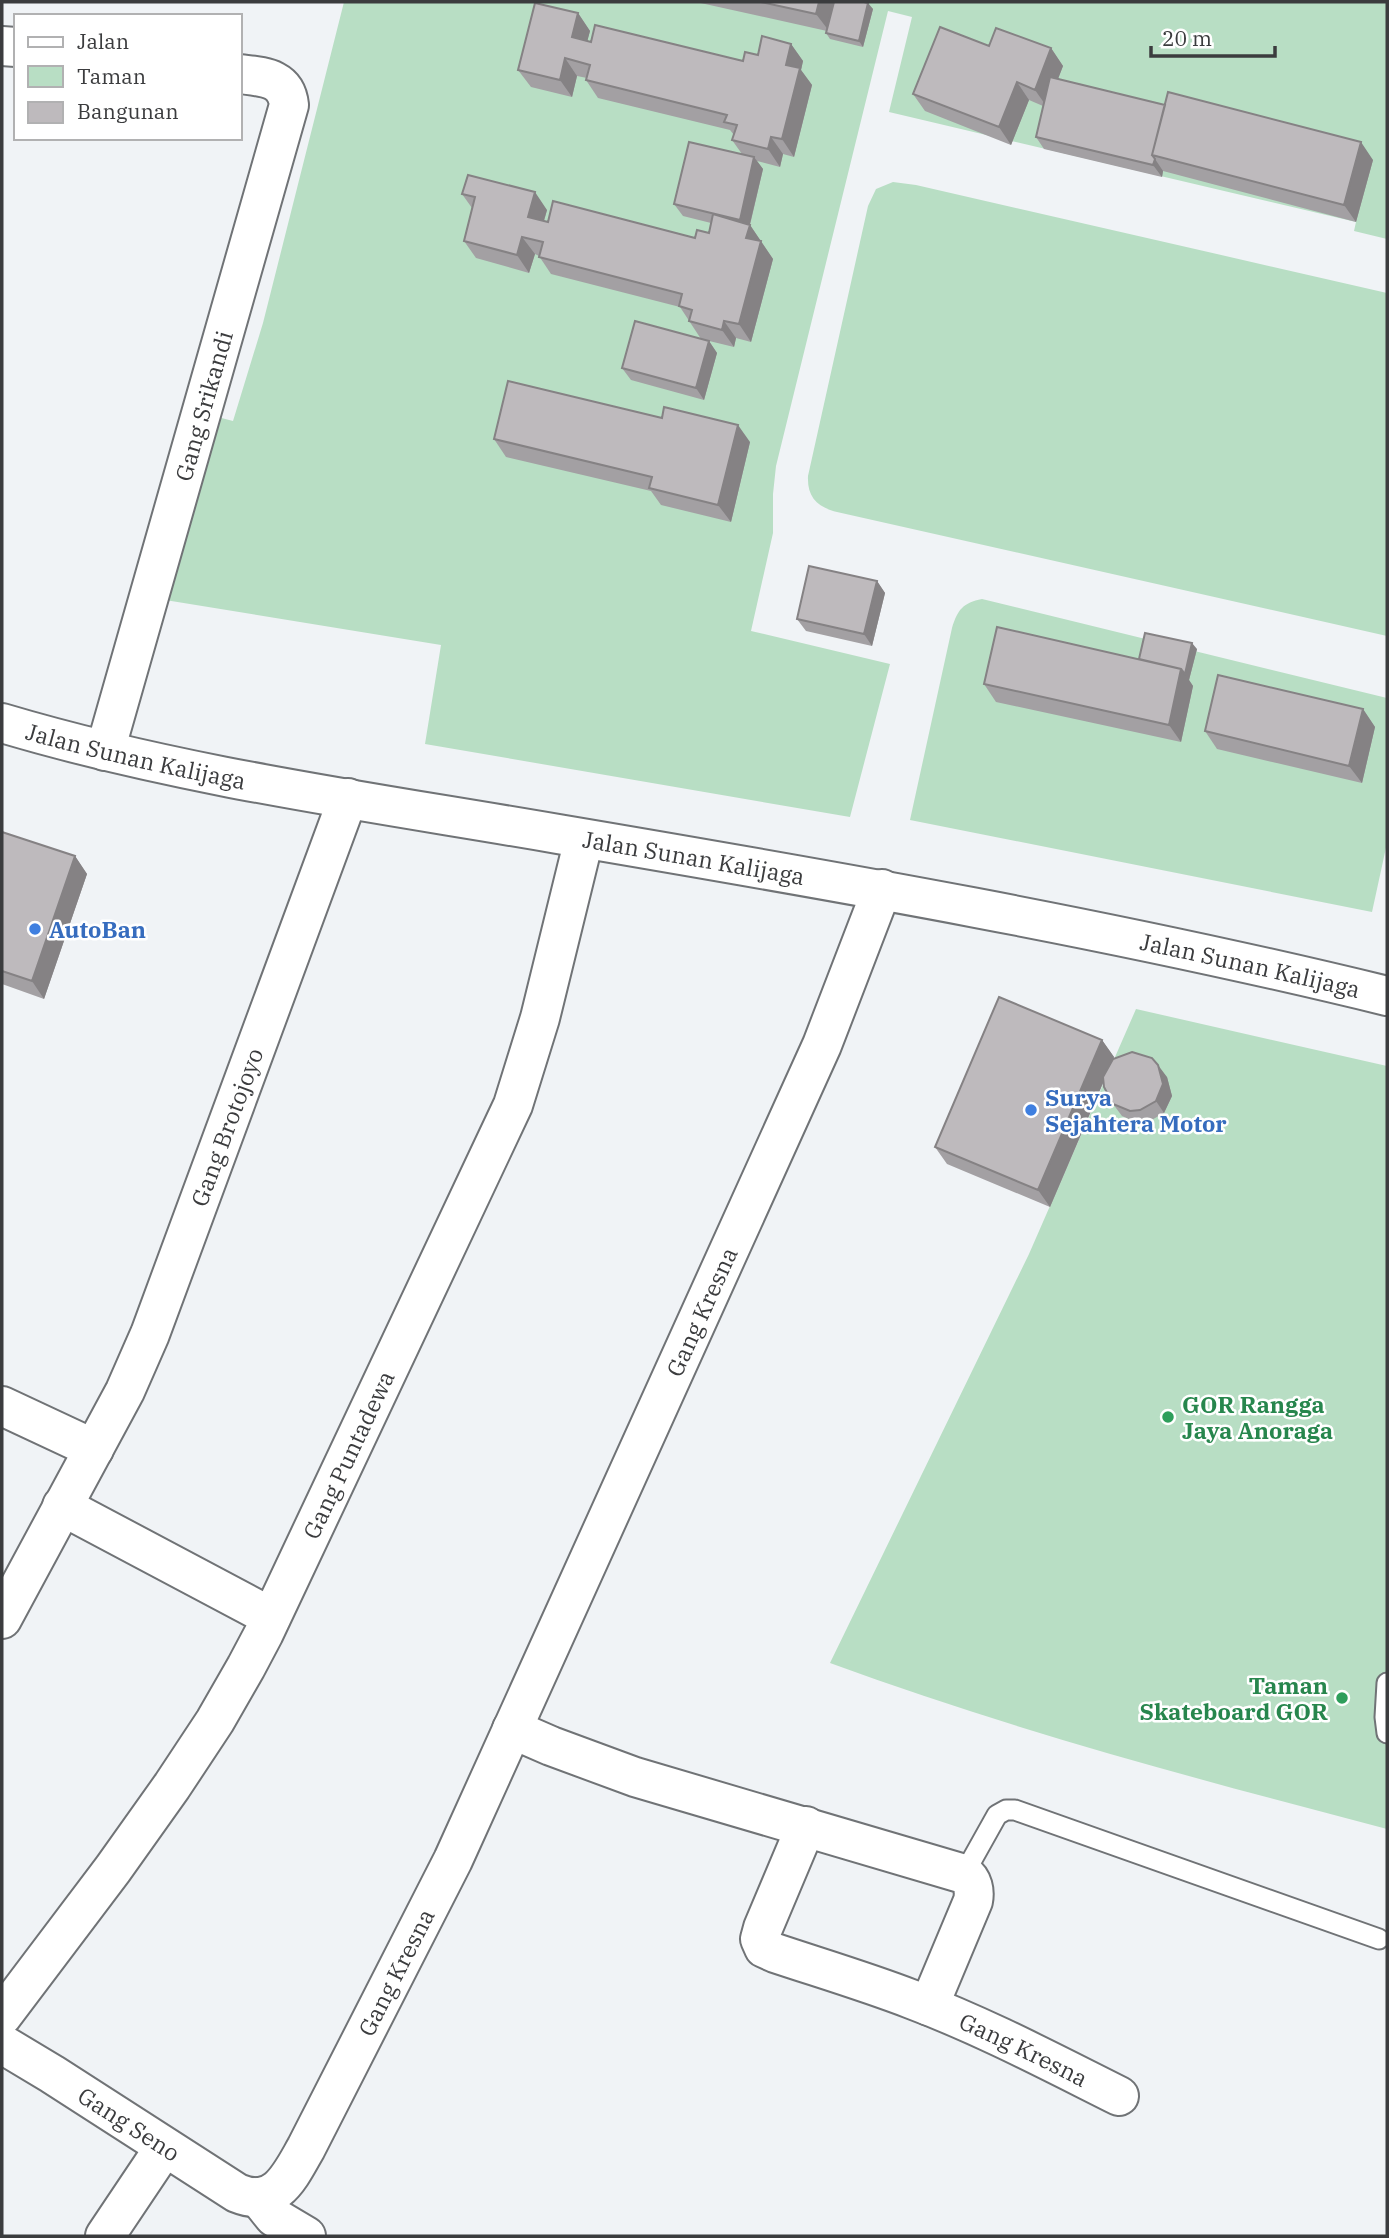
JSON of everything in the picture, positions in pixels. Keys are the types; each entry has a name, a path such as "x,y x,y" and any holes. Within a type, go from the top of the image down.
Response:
{"street":[{"name":"Gang Srikandi","path":"105,751 289,105 283,86 249,76"},
{"name":"Jalan Sunan Kalijaga","path":"2,723 105,751 258,783 882,889 1123,937 1387,996"},
{"name":"Gang Brotojoyo","path":"2,1619 125,1391 155,1322 348,798"},
{"name":"Gang Puntadewa","path":"2,2016 172,1786 215,1721 271,1617 513,1105 540,1018 584,839"},
{"name":"Gang Kresna","path":"258,2197 273,2194 283,2185 306,2148 419,1929 822,1045 882,889"},
{"path":"2,1406 94,1449"},
{"path":"62,1506 271,1617"},
{"path":"512,1729 635,1777 964,1874 971,1881 973,1901 929,2006"},
{"name":"Gang Kresna","path":"806,1826 763,1928 760,1939 762,1945 775,1953 929,2006 1025,2049 1119,2096"},
{"name":"Gang Seno","path":"2,2044 226,2188 245,2197 258,2197"},
{"path":"105,2236 164,2147"},
{"path":"258,2197 274,2217 306,2236"}],"lane":[{"path":"1387,1683 1387,1733"},
{"path":"964,1874 997,1815 1006,1810 1015,1810 1379,1938"}],"green space":[{"path":"344,2 1387,2 1387,239 1354,231 1356,222 889,112 912,17 888,11 776,466 773,533 751,631 890,664 850,817 425,744 441,645 159,599 210,415 233,421 263,323"},
{"path":"893,182 916,185 1387,293 1387,636 837,512 819,504 809,490 808,476 868,206 876,189"},
{"path":"982,599 1387,698 1387,843 1372,912 910,820 952,628 962,608"},
{"name":"GOR Rangga Jaya Anoraga","path":"1136,1009 1387,1066 1387,1829 1177,1773 1037,1732 830,1663 1029,1254"}],"building":[{"path":"761,2 819,2 816,14"},
{"path":"834,2 868,3 859,41 826,33"},
{"path":"535,3 578,13 572,37 591,42 595,25 743,61 745,52 758,55 762,36 791,44 786,65 800,68 782,139 771,137 768,149 732,140 737,125 724,122 727,115 586,80 590,65 565,58 560,80 518,70"},
{"path":"940,27 989,46 996,28 1051,48 1035,90 1017,82 999,127 913,94"},
{"path":"1050,77 1165,105 1152,155 1155,159 1153,165 1036,137"},
{"path":"1168,92 1361,142 1344,205 1152,155"},
{"path":"689,142 754,157 740,220 674,204"},
{"path":"468,175 535,192 528,217 548,222 553,201 695,238 697,230 709,233 713,214 750,225 746,238 761,241 739,324 724,321 722,330 689,321 692,310 679,306 682,294 539,257 543,242 522,237 517,255 464,241 475,197 462,194"},
{"path":"635,321 709,341 696,388 622,368"},
{"path":"508,381 662,418 664,407 738,425 718,505 649,488 652,477 494,439"},
{"path":"809,566 877,581 864,634 797,619"},
{"path":"997,627 1181,669 1169,725 984,684"},
{"path":"1145,633 1192,643 1185,674 1181,669 1139,659"},
{"path":"1218,675 1363,709 1349,766 1205,731"},
{"name":"AutoBan","path":"2,832 75,856 32,981 2,971"},
{"name":"Surya Sejahtera Motor","path":"999,997 1102,1040 1038,1190 935,1147"},
{"path":"1132,1052 1152,1058 1158,1065 1163,1084 1156,1101 1140,1110 1130,1111 1113,1104 1104,1087 1103,1077 1113,1059"}],"place":[{"name":"AutoBan","path":"35,929"},
{"name":"Surya Sejahtera Motor","path":"1031,1110"},
{"name":"GOR Rangga Jaya Anoraga","path":"1168,1417"},
{"name":"Taman Skateboard GOR","path":"1342,1698"}]}
